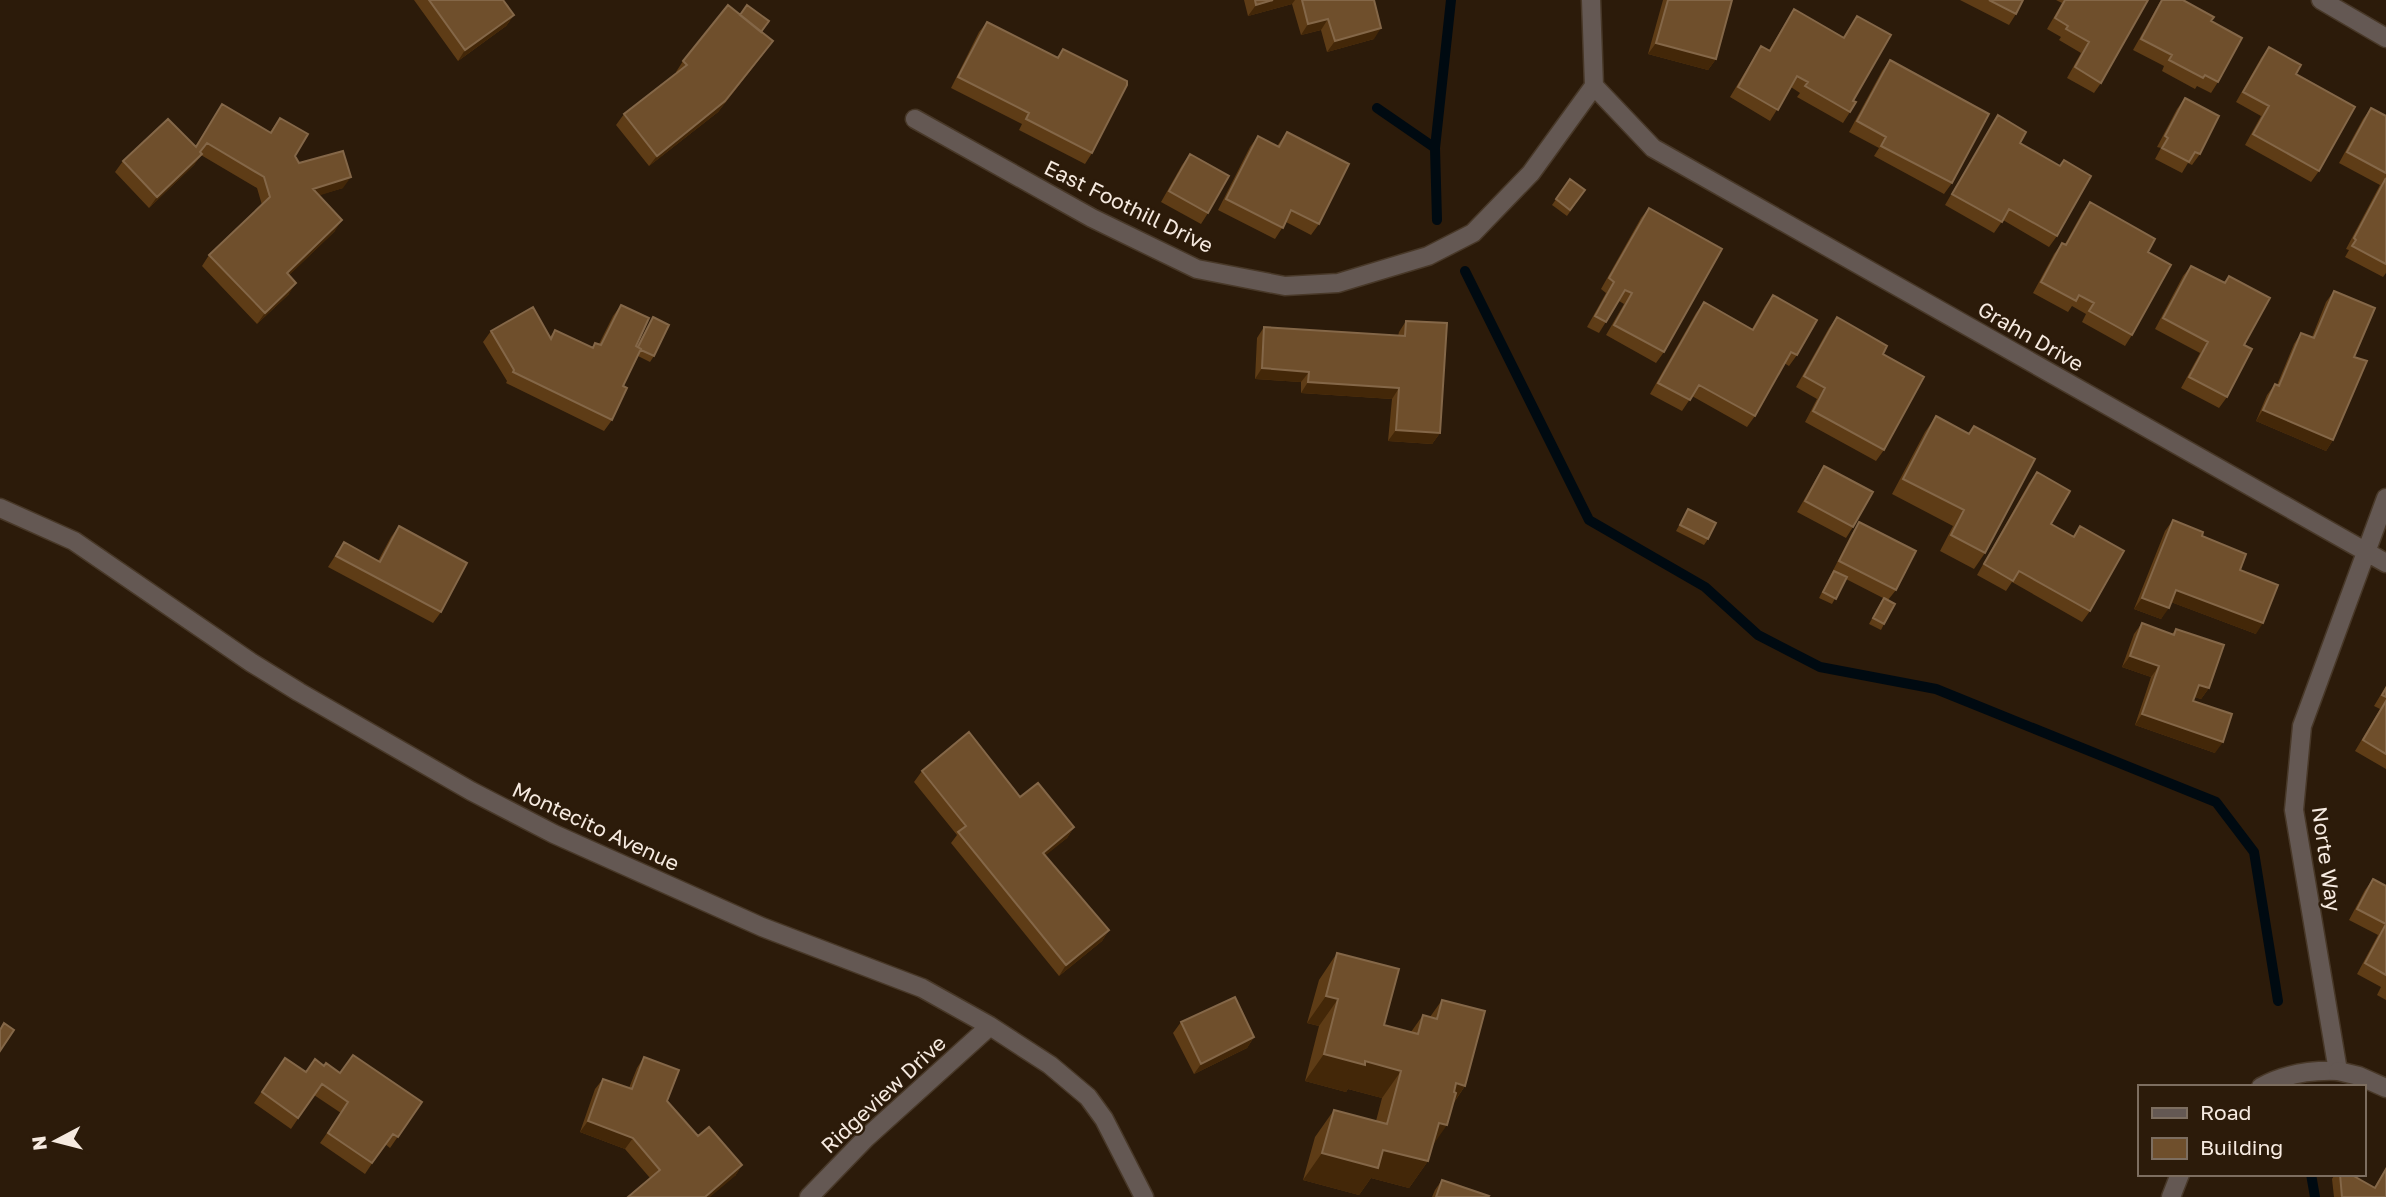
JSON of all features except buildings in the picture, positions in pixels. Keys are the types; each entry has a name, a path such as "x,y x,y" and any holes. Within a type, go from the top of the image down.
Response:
{"street":[{"path":"1591,0 1594,86"},
{"path":"2321,0 2386,38"},
{"name":"East Foothill Drive","path":"915,119 1092,218 1197,269 1284,286 1338,283 1428,256 1473,233 1531,173 1594,86"},
{"name":"Grahn Drive","path":"1594,86 1653,148 2386,564"},
{"name":"Norte Way","path":"2338,1071 2294,810 2302,726 2386,498"},
{"name":"Montecito Avenue","path":"0,508 74,541 287,685 511,812 592,853 791,939 922,988 990,1026 1050,1065 1088,1097 1104,1119 1144,1197"},
{"name":"Ridgeview Drive","path":"809,1197 866,1138 990,1026"},
{"path":"2264,1085 2273,1080 2319,1070 2359,1076 2386,1088"},
{"path":"2171,1197 2179,1176"}],"waterway":[{"path":"1435,148 1451,0"},
{"path":"1377,108 1435,148 1437,220"},
{"path":"1465,271 1589,520 1705,587 1758,635 1820,667 1936,689 2216,802 2254,852 2278,1001"},
{"path":"2311,1176 2315,1197"}]}
